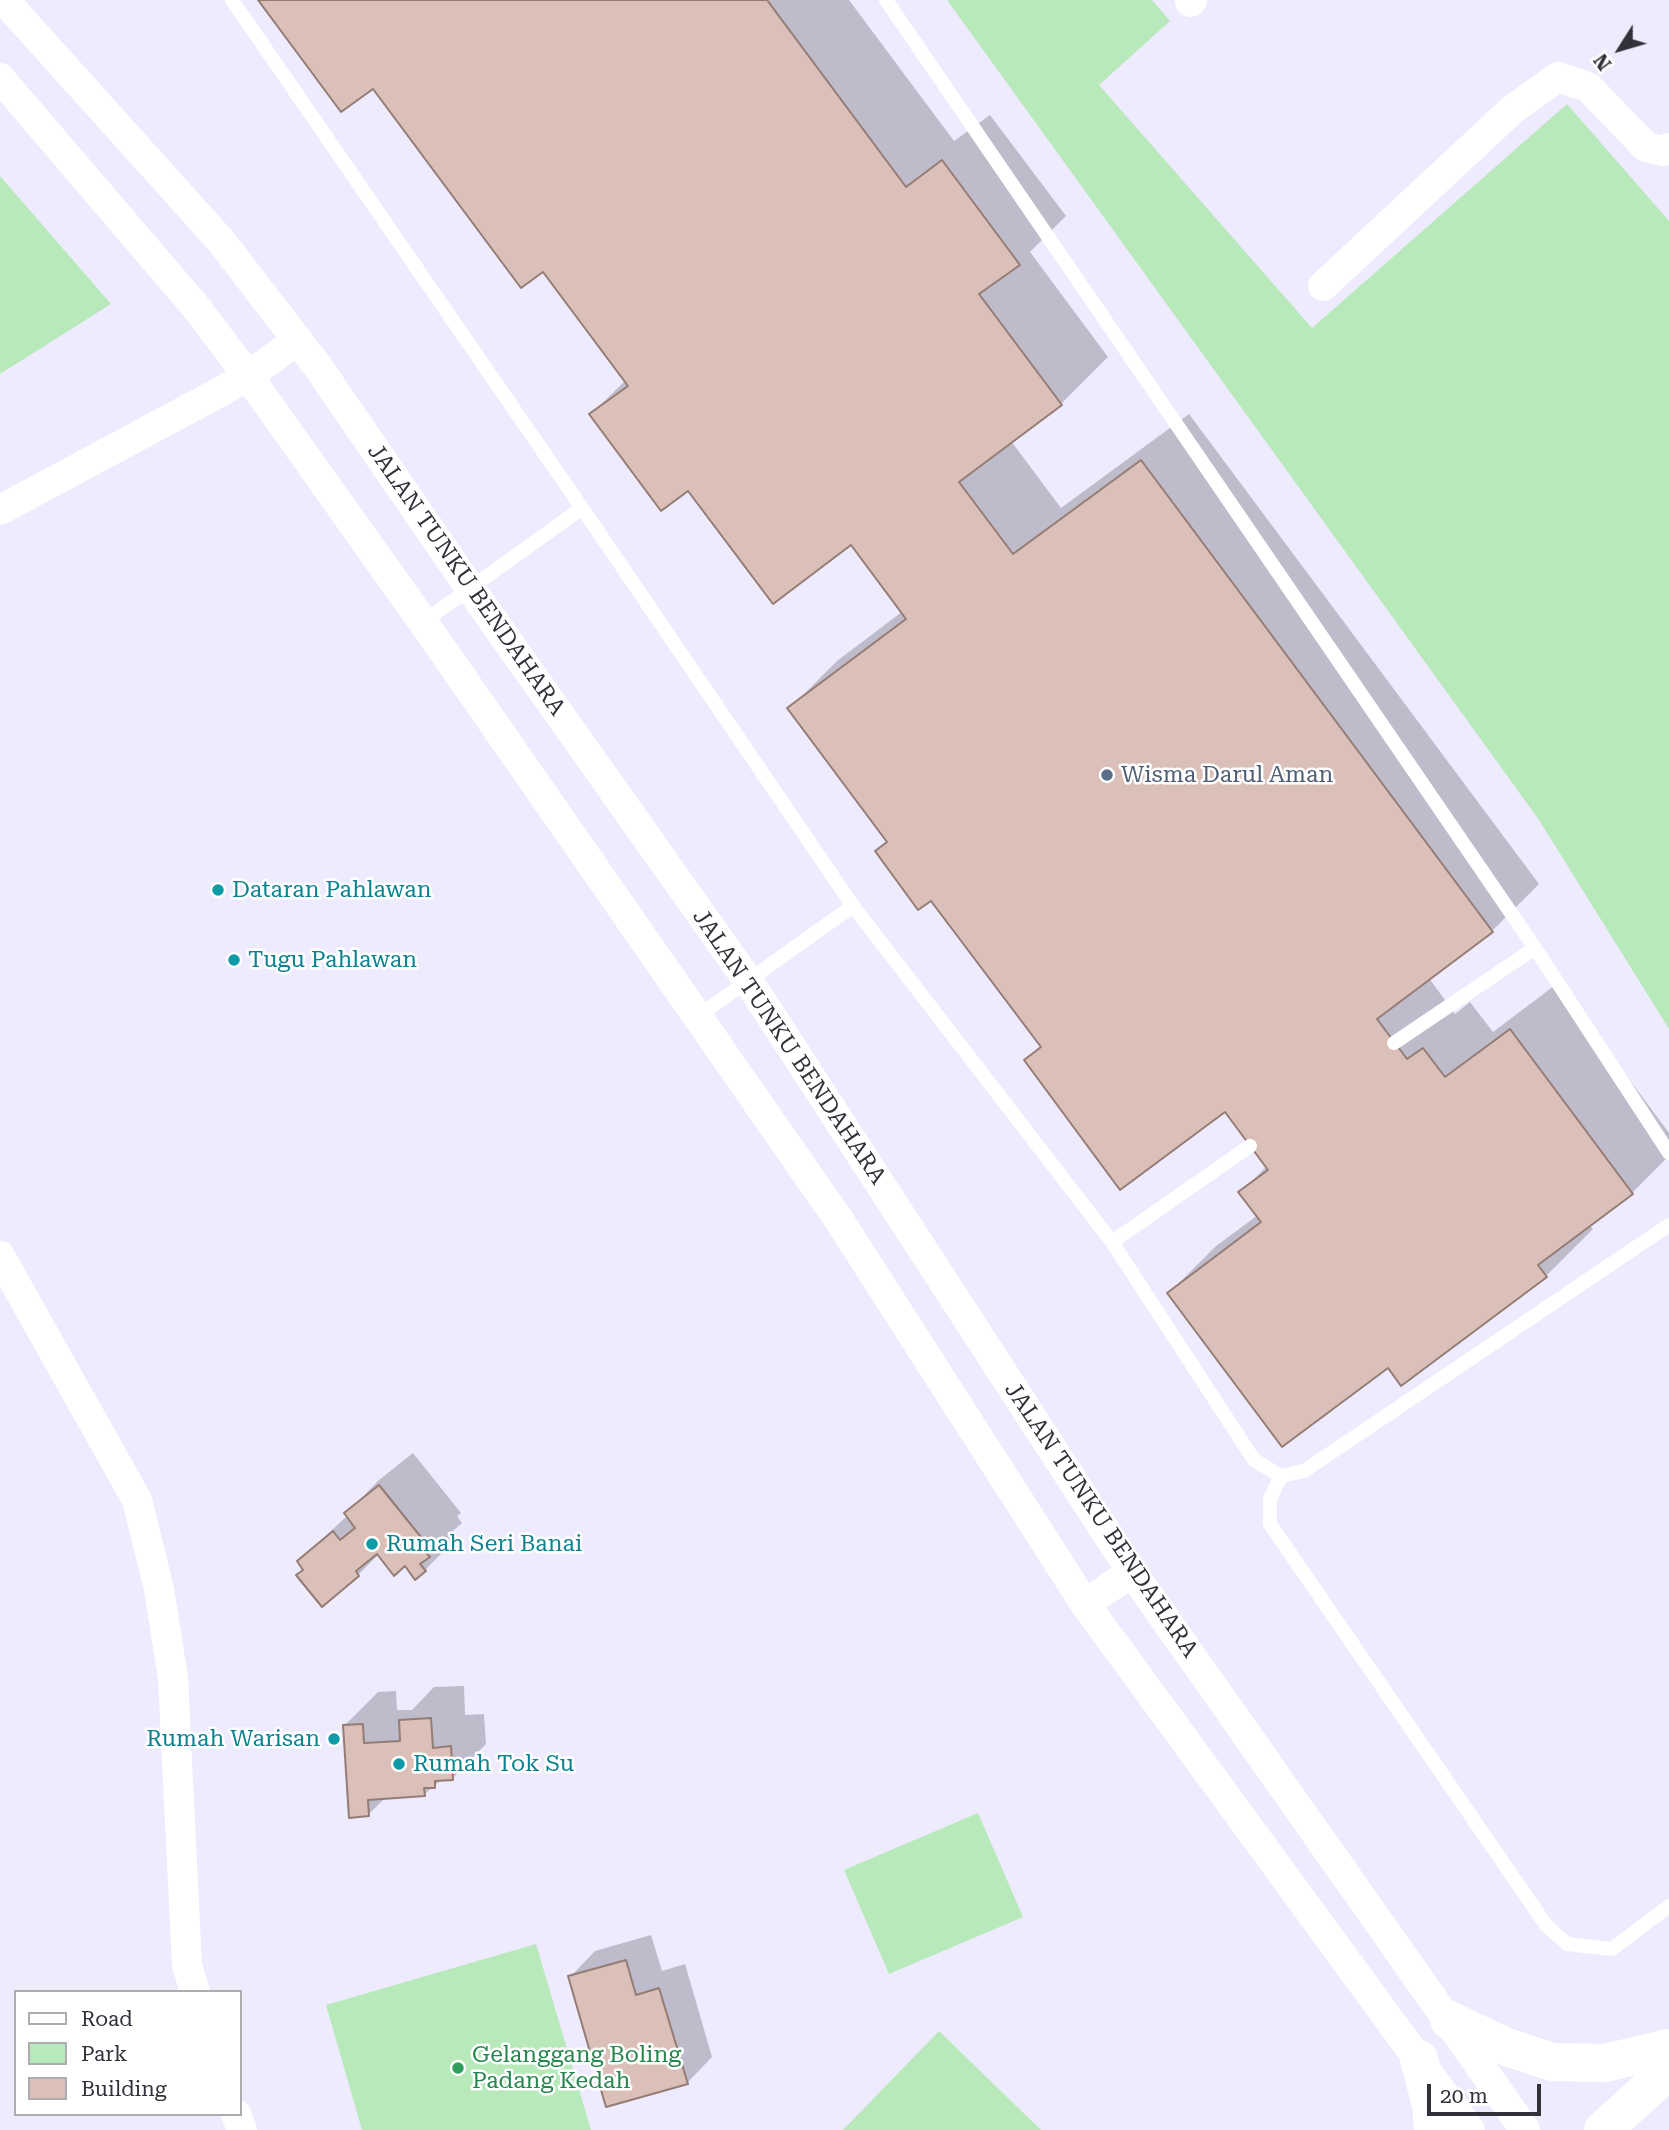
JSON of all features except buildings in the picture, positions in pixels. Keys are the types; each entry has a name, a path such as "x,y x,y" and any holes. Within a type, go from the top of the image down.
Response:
{"highway":[{"path":"1448,2020 1504,2046 1552,2062 1605,2063 1669,2048"},
{"path":"1419,2059 1431,2105 1433,2130"},
{"path":"1603,2130 1669,2070"}],"street":[{"name":"JALAN TUNKU BENDAHARA","path":"4,0 221,241 298,340 749,982 1132,1572 1525,2130"},
{"path":"1323,286 1513,109 1558,76 1588,87 1646,147 1663,152 1669,148"},
{"path":"0,78 195,306 248,376 423,622 839,1220 1085,1604 1470,2130"},
{"path":"0,510 248,376 298,340"},
{"path":"0,1256 137,1500 159,1589 173,1678 187,1965 194,1990"},
{"path":"1085,1604 1132,1572"}],"lane":[{"path":"232,0 853,906 1112,1242 1254,1460 1281,1476 1304,1471 1669,1224"},
{"path":"886,0 1535,948 1669,1153"},
{"path":"423,622 582,508"},
{"path":"698,1017 853,906"},
{"path":"1394,1043 1535,948"},
{"path":"1112,1242 1250,1146"},
{"path":"1281,1476 1270,1499 1270,1524 1546,1925 1567,1944 1612,1949 1669,1906"}],"green space":[{"path":"947,0 1152,0 1170,21 1099,85 1312,328 1567,104 1669,221 1669,1029 1539,820"},
{"path":"0,176 111,304 0,374"},
{"path":"978,1813 1023,1917 889,1974 844,1870"},
{"name":"Gelanggang Boling Padang Kedah","path":"536,1944 591,2130 362,2130 326,2005"},
{"path":"939,2031 1041,2130 843,2130"}],"place":[{"name":"Wisma Darul Aman","path":"1107,775"},
{"name":"Dataran Pahlawan","path":"218,890"},
{"name":"Tugu Pahlawan","path":"234,960"},
{"name":"Rumah Seri Banai","path":"372,1544"},
{"name":"Rumah Warisan","path":"334,1739"},
{"name":"Rumah Tok Su","path":"399,1764"},
{"name":"Gelanggang Boling Padang Kedah","path":"458,2068"}]}
